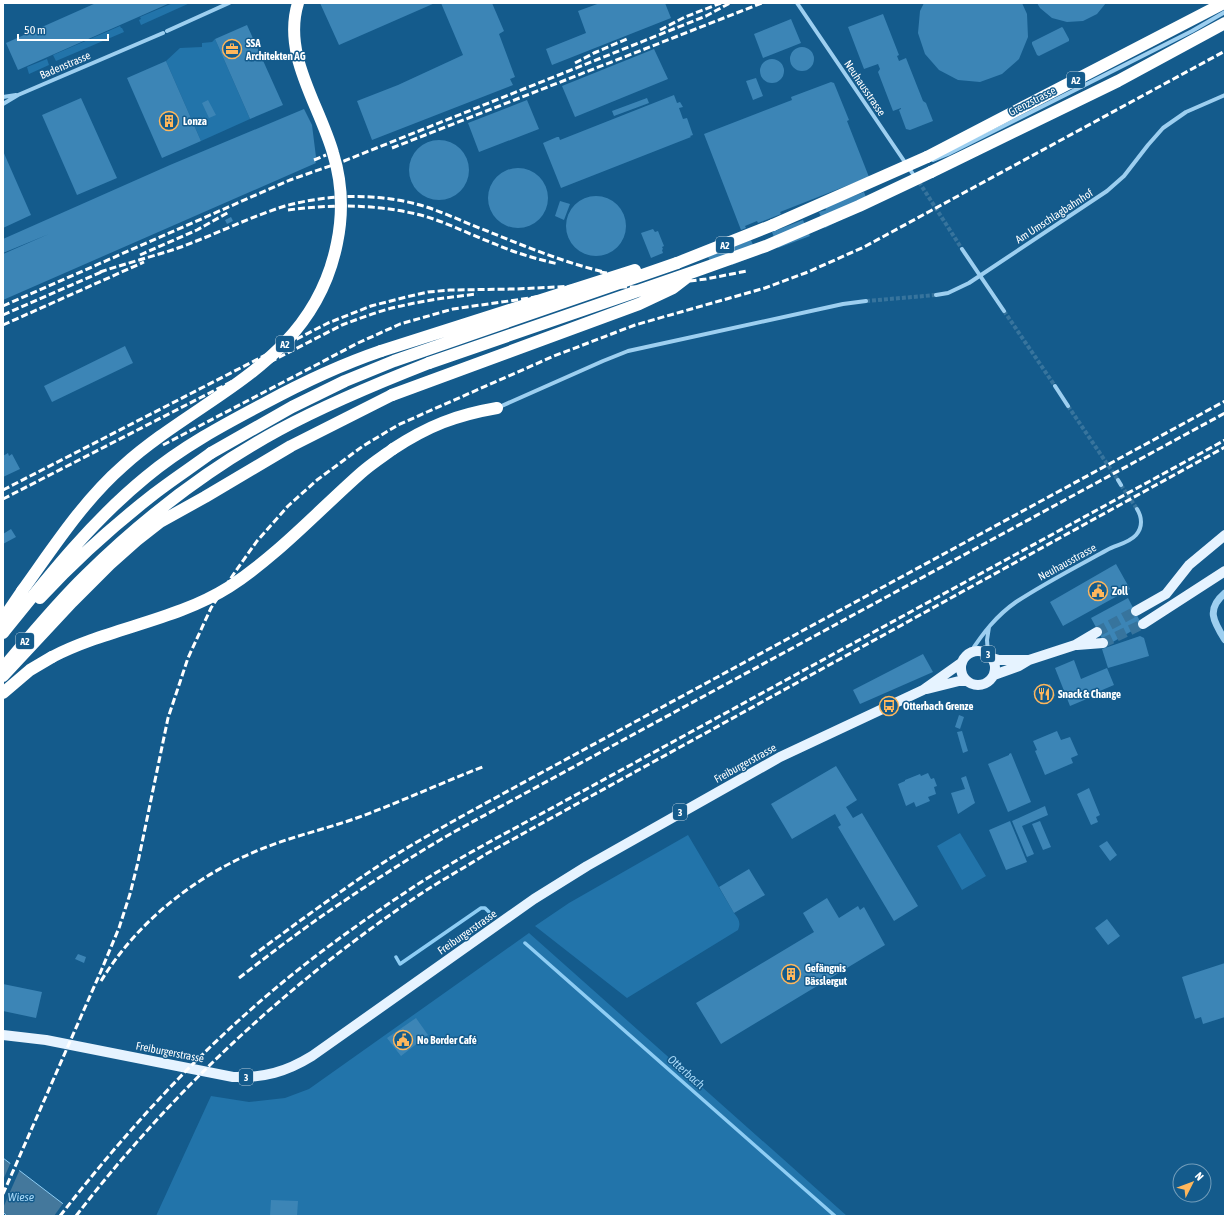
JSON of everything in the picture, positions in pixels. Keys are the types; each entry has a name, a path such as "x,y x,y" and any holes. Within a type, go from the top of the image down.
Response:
{"highway":[{"name":"A2","path":"3,619 63,535 108,480 141,451 238,383 268,360 286,343 299,327 321,292 329,273 337,243 340,217 340,189 332,148 296,52 293,28 298,3"},
{"name":"A2","path":"3,641 87,550 116,525 211,453 256,426 292,407 345,381 394,361 677,263 772,225 927,157 1224,3"},
{"name":"A2","path":"3,668 48,614 86,575 120,544 155,514 221,466 280,430 350,396 423,366 766,246 872,200 1118,81 1225,22"},
{"path":"3,633 57,565 118,501 146,477 192,444 259,406 340,366 381,351 644,267 677,263"},
{"path":"3,676 72,602 110,564 160,522 205,498 291,446 376,403 421,384 639,304 673,288 693,272"},
{"path":"3,693 30,670 68,648 162,617 197,603 228,588 253,570 286,542 363,471 393,449 428,429 453,418 467,413 497,408"}],"main road":[{"path":"1136,611 1166,594 1187,567 1225,535"},
{"path":"1143,624 1225,571"},
{"path":"1166,594 1174,604"},
{"name":"3","path":"994,675 1019,666 1029,660 1075,645 1097,632"},
{"name":"3","path":"1075,645 1103,643"},
{"name":"3","path":"962,663 963,659 970,653 979,651 999,660 1029,660"},
{"name":"3","path":"966,681 975,686 990,682 994,675 995,666 990,656"},
{"path":"962,663 962,675 966,681"},
{"name":"Freiburgerstrasse","path":"5,1034 46,1040 233,1077 249,1078 283,1071 298,1065 312,1056 534,899 587,866 780,757 923,690 962,663"},
{"name":"Freiburgerstrasse","path":"923,690 959,681 966,681"}],"street":[{"name":"Badenstrasse","path":"3,104 18,95 230,3"},
{"name":"Neuhausstrasse","path":"797,3 919,182"},
{"name":"Grenzstrasse","path":"910,169 948,154 1225,12"},
{"name":"Badenstrasse","path":"3,97 18,95"},
{"name":"Am Umschlagbahnhof","path":"936,295 957,290 969,283 1107,191 1120,181 1148,145 1169,123 1193,108 1225,95"},
{"path":"962,249 1004,311"},
{"path":"497,408 628,351 843,304 866,301"},
{"path":"1055,386 1068,406"},
{"path":"1118,480 1121,485"},
{"name":"Neuhausstrasse","path":"970,653 983,634 1006,609 1025,595 1114,546 1134,537 1140,527 1141,517 1137,509"},
{"path":"1225,593 1215,604 1213,613 1215,622 1225,640"},
{"path":"989,627 987,640 990,656"}],"shaded area":[{"path":"173,3 190,3 141,25 139,20 141,19 140,17"},
{"path":"120,26 124,32 56,61 53,55"},
{"path":"215,39 250,119 201,141 166,61 180,48 202,47 202,43 212,42"},
{"path":"47,59 49,65 29,74 27,67"},
{"path":"960,833 986,876 962,890 937,846"},
{"path":"688,835 738,919 738,930 627,998 535,926 569,903"},
{"path":"529,933 847,1216 156,1216 211,1096 249,1102 285,1098 309,1089"}],"water":[{"name":"Wiese","path":"3,1158 79,1216 7,1216 3,1212"}],"pier":[{"path":"11,1162 20,1169 3,1208 3,1180"},
{"path":"64,1202 81,1214 81,1216 54,1216"}],"building":[{"path":"96,3 170,3 18,70 6,43"},
{"path":"320,3 435,3 339,45"},
{"path":"441,3 492,3 504,31 499,34 515,77 510,79 513,85 372,140 357,101 398,85 463,55"},
{"path":"600,3 665,3 671,18 552,65 546,49 586,33 578,11"},
{"path":"924,3 1022,3 1027,14 1028,37 1019,59 1002,74 980,82 958,80 939,70 925,54 918,33 920,11"},
{"path":"1037,3 1106,3 1097,14 1083,21 1067,22 1052,18 1040,8"},
{"path":"883,14 899,55 897,56 899,61 906,58 923,101 926,103 933,121 910,130 906,129 899,110 901,108 893,111 878,72 880,69 878,64 864,69 848,27"},
{"path":"791,19 801,43 763,58 754,34"},
{"path":"247,25 283,105 250,119 215,39"},
{"path":"1062,27 1069,41 1039,56 1037,55 1032,42"},
{"path":"802,47 811,50 814,59 811,68 802,71 793,68 790,59 793,50"},
{"path":"654,49 668,79 575,117 562,86"},
{"path":"772,59 781,62 784,71 781,80 772,83 763,80 760,71 763,62"},
{"name":"Lonza","path":"166,61 201,141 162,158 127,78"},
{"path":"756,78 763,96 753,100 746,81"},
{"path":"831,82 834,83 849,120 847,121 869,177 780,212 781,214 758,223 757,221 745,226 746,228 741,230 704,134 792,100 791,97"},
{"path":"674,95 677,103 680,102 683,107 679,108 683,119 687,118 693,135 690,136 691,137 561,188 543,143 557,137 559,137 560,140"},
{"path":"81,98 117,178 77,195 42,115"},
{"path":"647,98 649,103 614,116 612,111"},
{"path":"208,100 216,115 209,118 202,103"},
{"path":"527,100 539,129 479,152 468,123"},
{"path":"304,109 312,125 316,157 314,159 316,163 3,300 3,254 49,234 3,253 3,239 170,165"},
{"path":"439,140 455,145 460,149 464,154 469,170 464,186 460,191 455,195 439,200 423,195 418,191 414,186 409,170 414,154 418,149 423,145"},
{"path":"3,151 31,215 3,228"},
{"path":"518,168 534,173 539,177 543,182 548,198 543,214 539,219 534,223 518,228 502,223 497,219 493,214 488,198 493,182 497,177 502,173"},
{"path":"864,192 869,205 825,228 819,212 826,210 825,207"},
{"path":"596,196 612,201 617,205 621,210 626,226 621,242 617,247 612,251 596,256 580,251 575,247 571,242 566,226 571,210 575,205 580,201"},
{"path":"560,201 570,204 564,220 555,216"},
{"path":"231,217 233,221 227,224 225,220"},
{"path":"803,220 810,236 778,248 772,232"},
{"path":"653,229 655,232 658,231 664,246 662,247 663,253 651,258 641,233"},
{"path":"751,240 757,255 732,265 731,261 713,268 708,257"},
{"path":"125,346 133,363 52,402 44,386"},
{"path":"8,453 9,456 12,454 20,469 3,477 3,456"},
{"path":"11,529 16,537 3,544 3,534"},
{"name":"Zoll","path":"1116,564 1130,589 1063,626 1050,602"},
{"path":"1128,598 1142,625 1106,646 1091,618"},
{"path":"1140,636 1144,638 1149,656 1108,668 1102,649"},
{"path":"923,654 933,672 860,704 853,690"},
{"path":"1074,660 1081,679 1107,668 1114,685 1088,696 1089,698 1070,706 1055,668"},
{"name":"Snack & Change","path":"1050,684 1055,696 1038,703 1033,691"},
{"path":"959,715 964,717 960,729 955,727"},
{"path":"962,731 968,751 963,753 957,732"},
{"path":"1057,731 1061,740 1070,737 1078,755 1071,758 1073,763 1045,775 1035,751 1037,750 1033,741"},
{"path":"1011,753 1031,802 1008,812 988,764"},
{"path":"836,766 857,800 846,807 853,818 862,813 918,906 894,921 838,827 841,825 835,814 792,839 771,804"},
{"path":"928,773 931,779 934,778 937,786 934,787 936,794 928,797 930,801 916,807 914,802 906,806 898,784 920,774 921,776"},
{"path":"966,776 975,803 958,814 951,793 965,789 961,778"},
{"path":"1089,788 1100,815 1096,817 1098,822 1091,825 1077,794"},
{"path":"1045,806 1048,815 1022,826 1034,854 1027,857 1012,821"},
{"path":"1010,821 1027,862 1006,870 989,830"},
{"path":"1040,821 1051,847 1043,850 1032,824"},
{"path":"1107,841 1117,855 1110,861 1099,846"},
{"path":"749,869 765,895 734,913 719,887"},
{"name":"Gefängnis Bässlergut","path":"827,898 839,918 858,906 860,910 864,907 885,945 721,1044 696,1003 814,932 803,913"},
{"path":"1107,919 1120,936 1108,945 1095,928"},
{"path":"78,954 86,957 84,963 75,959"},
{"path":"1225,963 1225,1017 1203,1024 1201,1017 1195,1019 1182,977"},
{"path":"3,984 42,992 36,1018 3,1011"},
{"path":"416,1018 428,1035 401,1056 387,1038"},
{"path":"271,1200 298,1201 297,1216 270,1216"}],"waterway":[{"name":"Otterbach","path":"396,957 400,964 481,908 485,908 489,912"},
{"name":"Otterbach","path":"525,943 835,1216"}],"tunnel":[{"path":"919,182 962,249"},
{"path":"866,301 936,295"},
{"path":"1004,311 1055,386"},
{"path":"1068,406 1118,480"},
{"path":"1121,485 1137,509"},
{"path":"1097,632 1136,611"},
{"path":"1103,643 1143,624"}],"railway":[{"path":"660,30 685,17 721,3"},
{"path":"3,306 290,180 344,161 706,16 730,3"},
{"path":"392,148 762,3"},
{"path":"575,63 629,38"},
{"path":"3,1194 119,928 138,862 168,718 188,658 211,608 257,541 288,506 317,480 363,446 398,425 554,356 635,325 765,288 808,272 864,247 1225,51"},
{"path":"314,160 326,155"},
{"path":"100,272 181,247 285,206 318,199 352,196 387,198 420,205 542,253 604,272"},
{"path":"288,210 356,206 407,212 442,222 518,253 558,264"},
{"path":"140,255 197,230 229,212"},
{"path":"3,325 144,262"},
{"path":"3,315 106,270"},
{"path":"163,445 358,343 400,324 453,309 530,298 588,287 642,287 706,279 747,271"},
{"path":"600,272 642,278"},
{"path":"3,490 328,323 371,306 428,292 576,286"},
{"path":"3,499 342,325 371,314 410,304 477,294"},
{"path":"251,957 372,870 444,826 1225,401"},
{"path":"239,978 333,908 452,833 1225,413"},
{"path":"60,1216 149,1110 221,1036 307,962 415,886 487,843 1225,440"},
{"path":"76,1216 152,1125 234,1042 278,1002 324,965 419,895 486,854 1225,447"},
{"path":"101,981 132,939 150,920 190,887 212,873 271,845 354,819 485,766"}],"place":[{"name":"SSA Architekten AG","path":"232,49"},
{"name":"Lonza","path":"169,121"},
{"name":"Zoll","path":"1098,591"},
{"name":"Snack & Change","path":"1044,694"},
{"name":"Otterbach Grenze","path":"889,706"},
{"name":"Gefängnis Bässlergut","path":"791,974"},
{"name":"No Border Café","path":"403,1040"}]}
